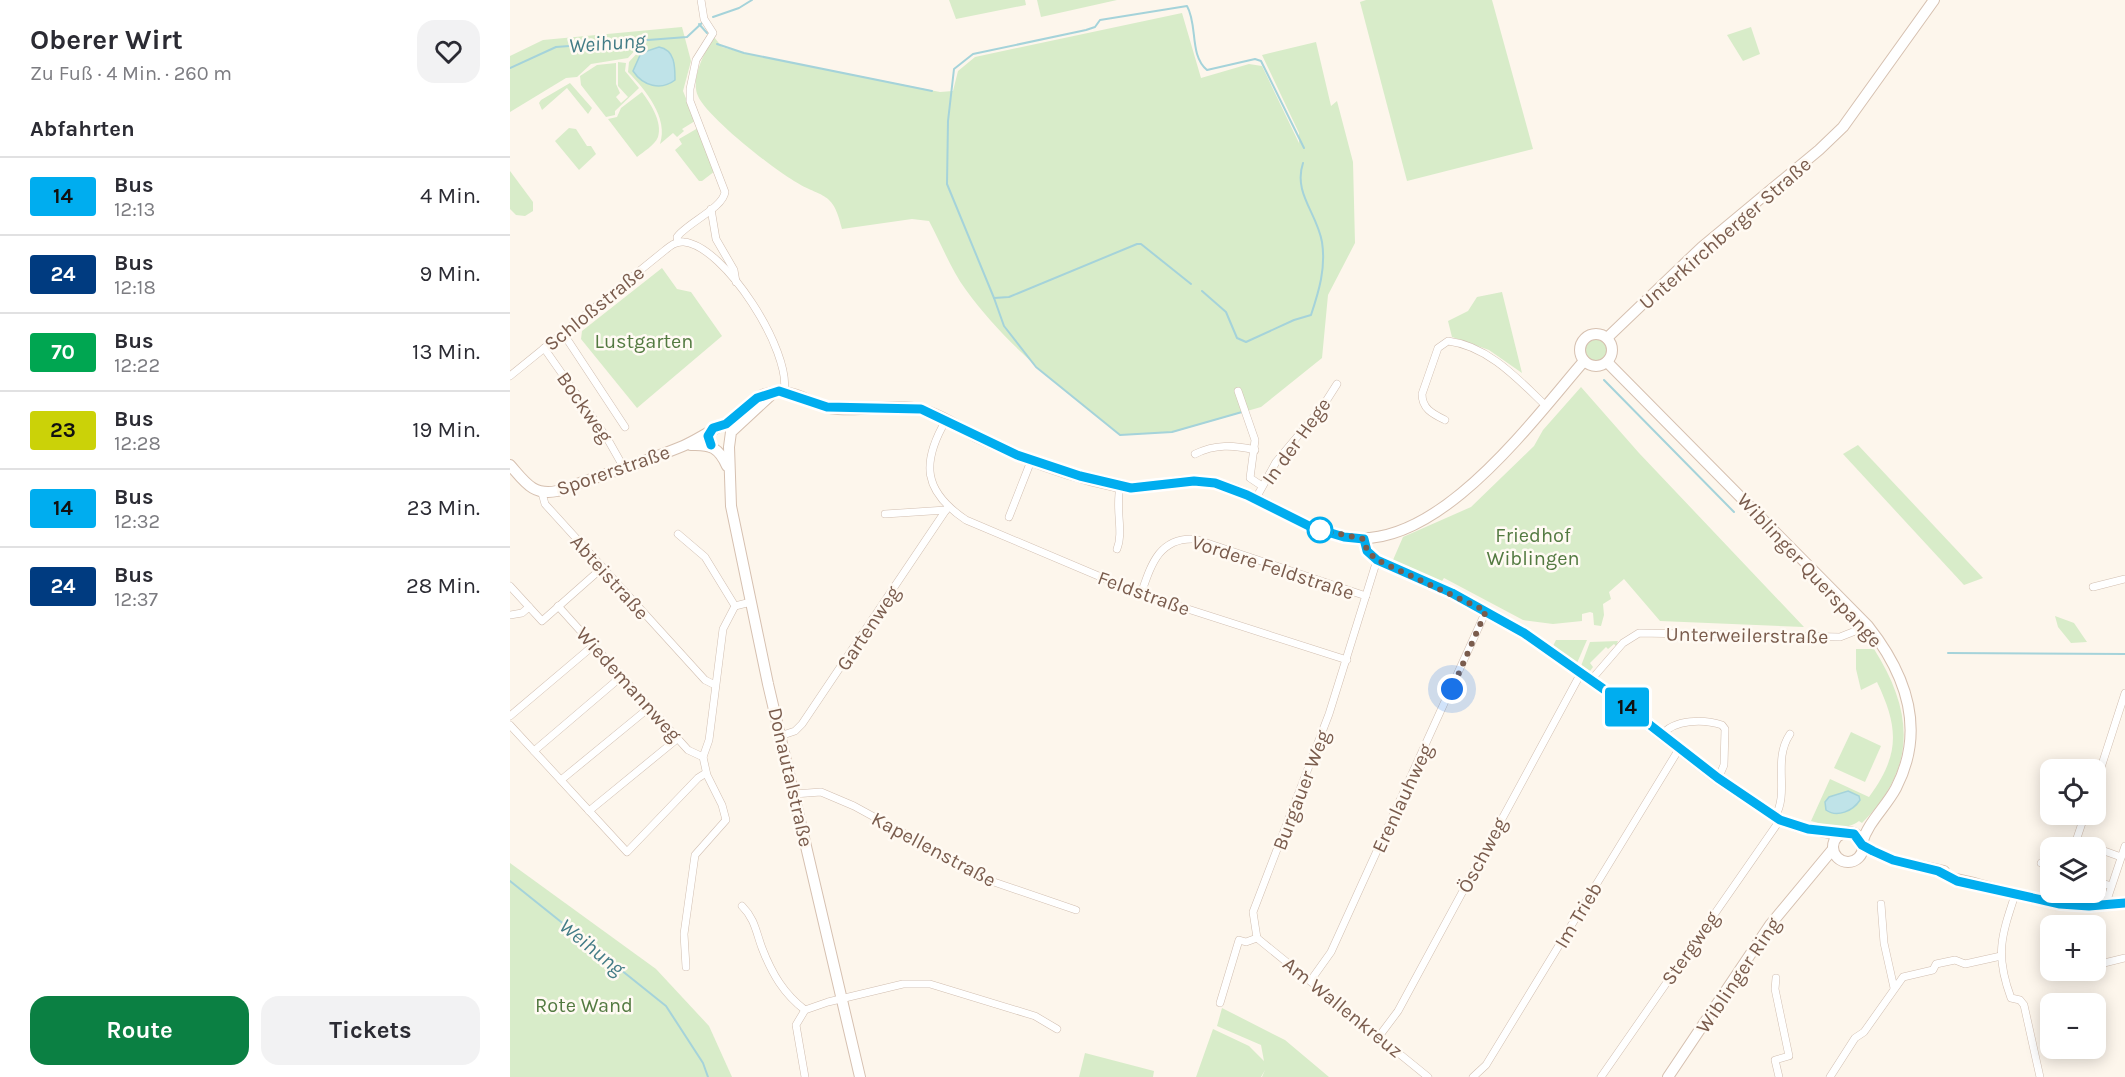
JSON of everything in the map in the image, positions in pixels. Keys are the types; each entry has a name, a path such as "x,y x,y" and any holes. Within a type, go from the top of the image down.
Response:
{"main road":[{"name":"Unterkirchberger Straße","path":"1607,338 1702,248 1819,150 1843,127 1934,0"},
{"path":"1598,333 1607,338 1612,348 1607,362 1598,366 1584,361 1579,352 1584,338 1598,333"},
{"path":"730,476 715,448 708,440 709,432 757,398 779,392 841,409 909,408 931,413 1031,461 1120,487 1139,488 1201,481 1223,486 1319,530 1368,539 1410,526 1466,490 1487,471 1584,361"},
{"name":"Wiblinger Querspange","path":"1607,362 1868,626 1899,674 1909,702 1912,724 1902,772 1890,799 1876,816 1862,844"},
{"path":"715,448 724,448 736,425 779,392"},
{"path":"720,426 727,429 730,439"},
{"name":"Sporerstraße","path":"542,493 624,468 685,446 709,432"},
{"name":"Donautalstraße","path":"730,439 732,509 780,736 860,1077"},
{"name":"Sporerstraße","path":"685,446 715,448"},
{"name":"Abteistraße","path":"510,465 530,488 542,493"},
{"path":"1368,539 1367,551 1377,560 1486,611 1524,633 1591,680 1718,778 1778,818 1808,829 1846,834 1893,860"},
{"name":"Wiblinger Querspange","path":"1846,834 1876,816"},
{"path":"1808,829 1833,848 1842,861 1851,862 1858,858 1893,860 1955,873 1974,883 2015,896 2060,904 2105,906 2125,903"},
{"path":"1833,848 1846,834"},
{"path":"1858,858 1862,844"},
{"name":"Wiblinger Ring","path":"1668,1077 1770,926 1833,848"},
{"name":"Wiblinger Ring","path":"1811,876 1842,861"}],"street":[{"path":"701,0 704,19 713,33 696,60 690,89 694,112 724,187 725,197 711,209 716,239 734,270 736,282"},
{"name":"Schloßstraße","path":"510,376 678,242 677,237 682,231 711,209"},
{"path":"678,242 696,246 736,282 776,343 785,374 779,392"},
{"path":"563,333 626,427"},
{"path":"1444,420 1428,410 1422,401 1422,394 1438,348 1448,341 1472,348 1494,360 1545,405"},
{"name":"Bockweg","path":"544,348 607,438 624,468"},
{"name":"In der Hege","path":"1255,500 1276,462 1323,406 1337,384"},
{"path":"1238,391 1252,429 1255,450 1250,478 1262,486"},
{"name":"Feldstraße","path":"946,420 932,448 929,464 932,483 947,509 974,524 1141,594 1347,660"},
{"path":"1195,454 1220,446 1234,445 1255,450"},
{"path":"1009,517 1031,461"},
{"path":"1117,549 1122,537 1116,504 1120,487"},
{"name":"Abteistraße","path":"542,493 545,504 602,568 705,680 716,685"},
{"path":"885,514 947,509"},
{"name":"Gartenweg","path":"780,736 802,725 947,509"},
{"path":"678,534 705,557 735,606"},
{"name":"Vordere Feldstraße","path":"1141,594 1158,553 1164,546 1183,538 1195,538 1366,596"},
{"name":"Burgauer Weg","path":"1257,938 1253,912 1291,819 1347,660 1377,560"},
{"path":"510,586 542,621 602,568"},
{"path":"2093,587 2125,579"},
{"path":"686,968 684,934 694,855 726,820 706,773 703,758 708,740 723,629 735,606 751,602"},
{"name":"Wiedemannweg","path":"558,606 688,750 703,758"},
{"path":"510,615 522,613 530,607"},
{"name":"Erenlauhweg","path":"1311,980 1331,952 1486,611"},
{"name":"Unterweilerstraße","path":"1591,680 1626,640 1641,633 1840,637 1868,626"},
{"path":"510,716 594,645"},
{"name":"Öschweg","path":"1380,1035 1398,1011 1581,673"},
{"path":"534,751 622,676"},
{"path":"2105,759 2122,711 2125,693"},
{"path":"561,780 650,707"},
{"path":"1662,735 1668,727 1679,723 1722,725 1725,729 1724,765 1718,778"},
{"path":"510,725 627,852 698,778 706,773"},
{"path":"1778,818 1782,747 1790,734"},
{"path":"589,811 677,738"},
{"name":"Im Trieb","path":"1473,1077 1486,1065 1679,749"},
{"name":"Kapellenstraße","path":"794,794 821,792 854,806 991,880 1076,910"},
{"name":"Stergweg","path":"1601,1077 1778,818"},
{"path":"2105,906 2125,846"},
{"path":"2106,852 2121,857"},
{"path":"2106,884 2111,886"},
{"path":"2015,896 2000,939 2001,956 2011,998 2020,1000 2024,1005 2040,1077"},
{"path":"1881,904 1884,943 1894,988"},
{"path":"742,906 754,921 762,947 779,985 792,1000 805,1010"},
{"path":"1220,1003 1239,940 1246,942 1257,938"},
{"name":"Am Wallenkreuz","path":"1257,938 1380,1035 1428,1077"},
{"path":"1830,1077 1855,1038 1861,1035 1904,977 1933,970 1936,964 1955,960 1965,964 2001,956"},
{"path":"2106,963 2125,958"},
{"path":"1776,978 1775,989 1789,1056 1776,1060 1779,1077"},
{"path":"805,1077 796,1026 805,1010 841,999 919,982 1035,1016 1057,1029"}],"green space":[{"path":"949,0 1025,0 1026,5 956,19"},
{"path":"1037,0 1117,0 1041,17"},
{"path":"1366,0 1492,0 1533,149 1407,181 1360,2"},
{"path":"1182,13 1201,78 1249,64 1262,66 1299,143 1299,133 1262,55 1316,42 1331,106 1337,101 1353,162 1355,243 1328,295 1322,358 1261,407 1174,432 1120,435 1038,368 982,311 961,282 929,221 912,219 842,229 839,216 831,201 784,174 741,142 704,105 696,89 700,65 714,37 722,47 744,53 940,92 953,91 958,71 975,57"},
{"path":"682,27 691,61 683,91 695,121 682,129 684,131 677,137 673,133 660,144 661,124 654,105 628,72 629,62 640,50 639,46 628,58 591,64 577,77 566,78 510,112 510,56 543,40"},
{"path":"1751,27 1760,54 1743,61 1727,35"},
{"path":"618,62 626,63 625,71 639,88 615,111 615,115 606,117 581,85 580,76 597,65 616,63 616,84 620,93 616,97 621,103 628,97 618,86"},
{"path":"570,83 592,108 588,114 567,88 542,110 539,103 541,100"},
{"path":"642,92 655,113 659,131 654,143 637,157 608,119 617,117 621,108"},
{"path":"569,128 576,129 587,146 591,146 596,154 579,170 555,141"},
{"path":"698,128 715,171 702,181 699,181 675,150 682,144 679,139"},
{"path":"510,171 533,202 533,211 525,216 516,215 510,209"},
{"name":"Lustgarten","path":"662,268 677,289 691,292 722,336 637,408 581,339 582,331"},
{"path":"1502,292 1522,373 1489,350 1452,337 1448,321 1468,311 1477,297"},
{"path":"1596,334 1608,338 1612,350 1608,362 1596,366 1584,362 1580,350 1584,338"},
{"name":"Friedhof Wiblingen","path":"1581,387 1639,453 1804,627 1660,621 1624,579 1609,592 1611,599 1603,604 1604,615 1601,626 1594,625 1593,613 1590,612 1582,614 1582,621 1553,624 1523,620 1444,578 1440,584 1393,560 1403,537 1471,507 1534,446 1543,430"},
{"path":"1858,445 1983,578 1964,585 1843,454"},
{"path":"2055,616 2074,623 2087,642 2071,643 2058,627"},
{"path":"1556,640 1587,640 1577,663 1552,648"},
{"path":"1618,641 1616,646 1614,644 1608,649 1606,647 1590,663 1593,667 1590,671 1581,666 1590,642"},
{"path":"1856,649 1874,649 1887,672 1897,695 1904,739 1901,760 1893,781 1880,802 1862,823 1859,821 1848,826 1836,827 1811,821 1830,779 1869,797 1886,768 1893,741 1889,713 1877,682 1861,690 1856,669"},
{"path":"1851,732 1881,746 1865,782 1834,768"},
{"name":"Rote Wand","path":"510,863 656,969 709,1026 732,1077 510,1077"},
{"path":"1222,1008 1285,1040 1329,1077 1262,1077 1265,1070 1261,1077 1196,1077 1213,1029 1249,1046 1264,1061 1261,1045 1217,1026"},
{"path":"1085,1053 1154,1071 1153,1077 1079,1077"}],"water":[{"path":"659,47 671,55 675,80 658,86 642,80 633,71 641,53"},
{"path":"1848,791 1859,796 1860,800 1853,807 1840,813 1826,810 1825,802 1829,797"}],"waterway":[{"name":"Weihung","path":"713,17 739,8 752,0"},
{"path":"1191,284 1141,244 1137,244 1009,297 994,298 947,184 948,121 954,69 973,54 1086,30 1095,27 1100,20 1187,6 1201,64 1207,70 1255,59 1261,61 1304,148"},
{"name":"Weihung","path":"510,68 556,47 687,37 703,22"},
{"path":"699,24 707,33"},
{"path":"717,44 744,53 932,91"},
{"path":"1202,291 1226,312 1237,338 1246,342 1294,320 1311,315 1321,279 1323,252 1319,232 1303,194 1301,184 1303,163"},
{"path":"994,298 1004,326 1036,367 1120,435 1172,432 1242,412"},
{"path":"1604,380 1734,512"},
{"path":"1948,653 2125,654"},
{"name":"Weihung","path":"510,881 666,1006 703,1063 708,1077"}],"bus line":[{"name":"14","path":"711,445 708,436 713,428 726,424 765,393 779,391 827,407 841,409 903,407 921,409 1031,461 1116,486 1139,488 1194,481 1223,486 1247,495 1311,527 1344,537 1364,539 1367,551 1377,560 1452,593 1512,626 1605,690 1693,760 1784,822 1840,835 1854,834 1864,847 1893,860 1938,871 1957,881 1974,883 2020,897 2070,905 2105,906 2125,903"}],"route":[{"path":"1320,530 1344,537 1364,539 1367,551 1377,560 1452,593 1486,611 1452,689"}]}
